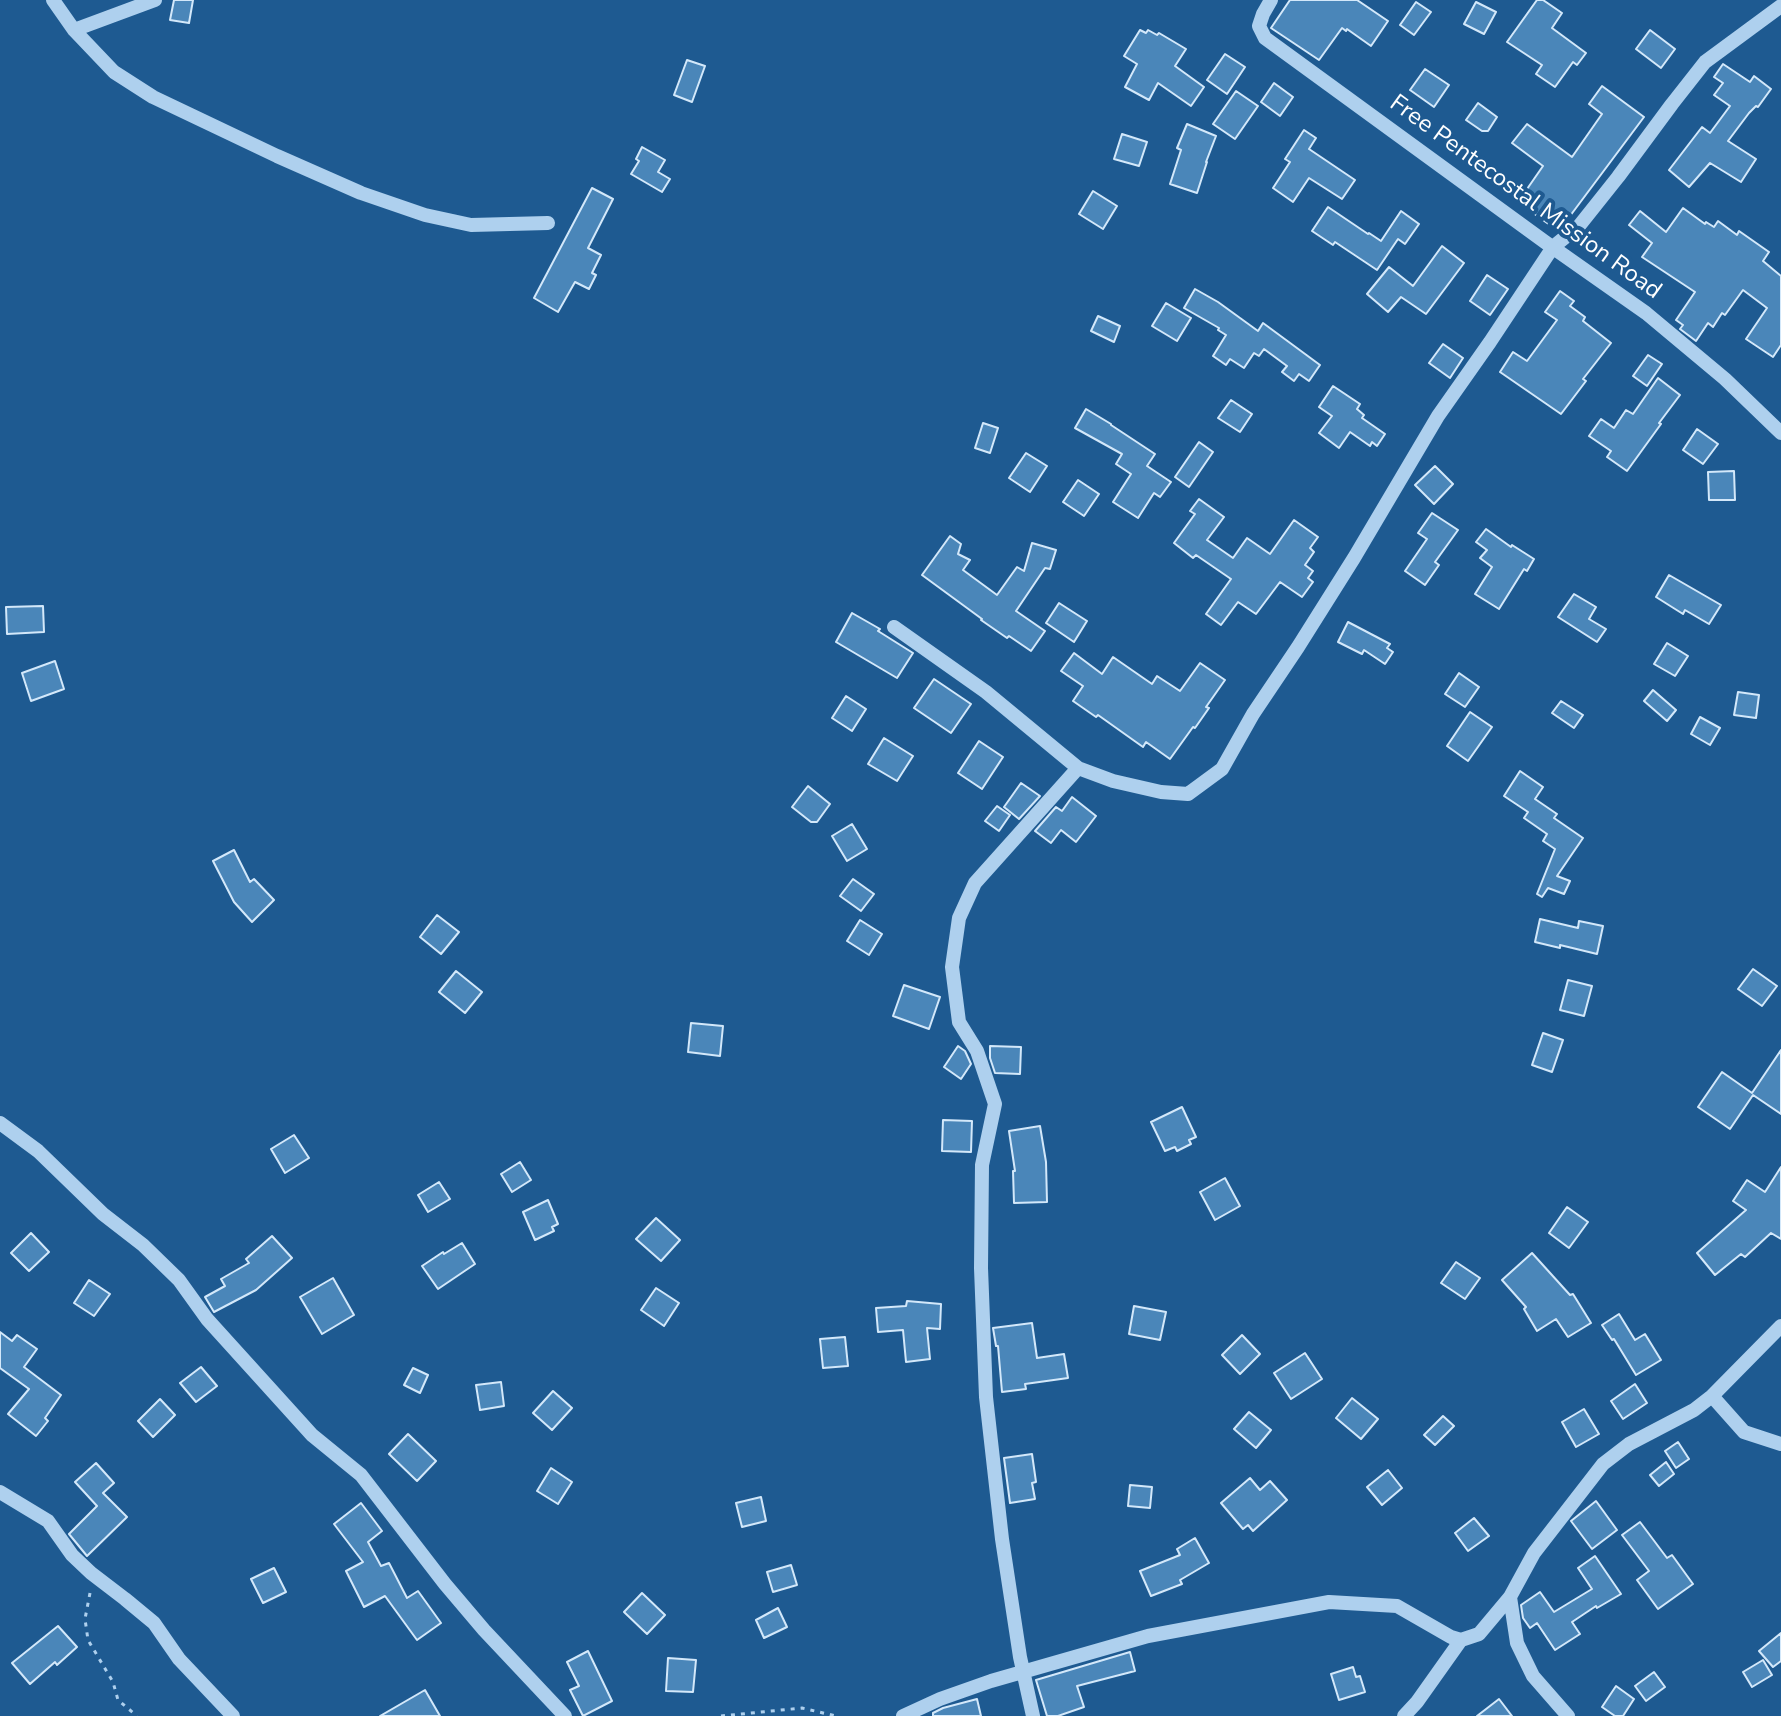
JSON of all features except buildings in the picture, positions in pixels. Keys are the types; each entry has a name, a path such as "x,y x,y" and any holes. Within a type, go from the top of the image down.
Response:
{"street":[{"path":"53,0 74,30 114,72 153,97 277,156 361,193 425,215 471,225 548,223"},
{"path":"74,30 155,0"},
{"name":"Free Pentecostal Mission Road","path":"1271,0 1259,26 1265,38 1646,313 1725,379 1781,433"},
{"path":"894,627 995,699 1078,768 1137,787 1188,794 1222,769 1253,714 1354,558 1438,416 1553,247 1579,226 1705,62 1781,6"},
{"path":"1033,1716 1022,1672 1002,1539 986,1383 981,1268 982,1165 995,1104 977,1051 959,1022 952,967 959,918 975,883 1078,768"},
{"path":"0,1123 38,1151 103,1214 143,1245 179,1280 207,1319 312,1435 361,1475 445,1584 565,1716"},
{"path":"903,1716 940,1699 1022,1672 1148,1636 1329,1602 1397,1606 1451,1637 1461,1640 1479,1634 1510,1597 1534,1553 1603,1464 1629,1444 1694,1410 1712,1396 1781,1326"},
{"path":"1712,1396 1744,1432 1781,1444"},
{"path":"0,1492 48,1521 72,1555 154,1623 179,1659 233,1716"},
{"path":"1510,1597 1517,1643 1533,1676 1568,1716"},
{"path":"1404,1716 1461,1640"}],"path":[{"path":"91,1573 85,1619 88,1640 113,1682 118,1700 137,1716"},
{"path":"721,1716 802,1708 836,1716"}]}
